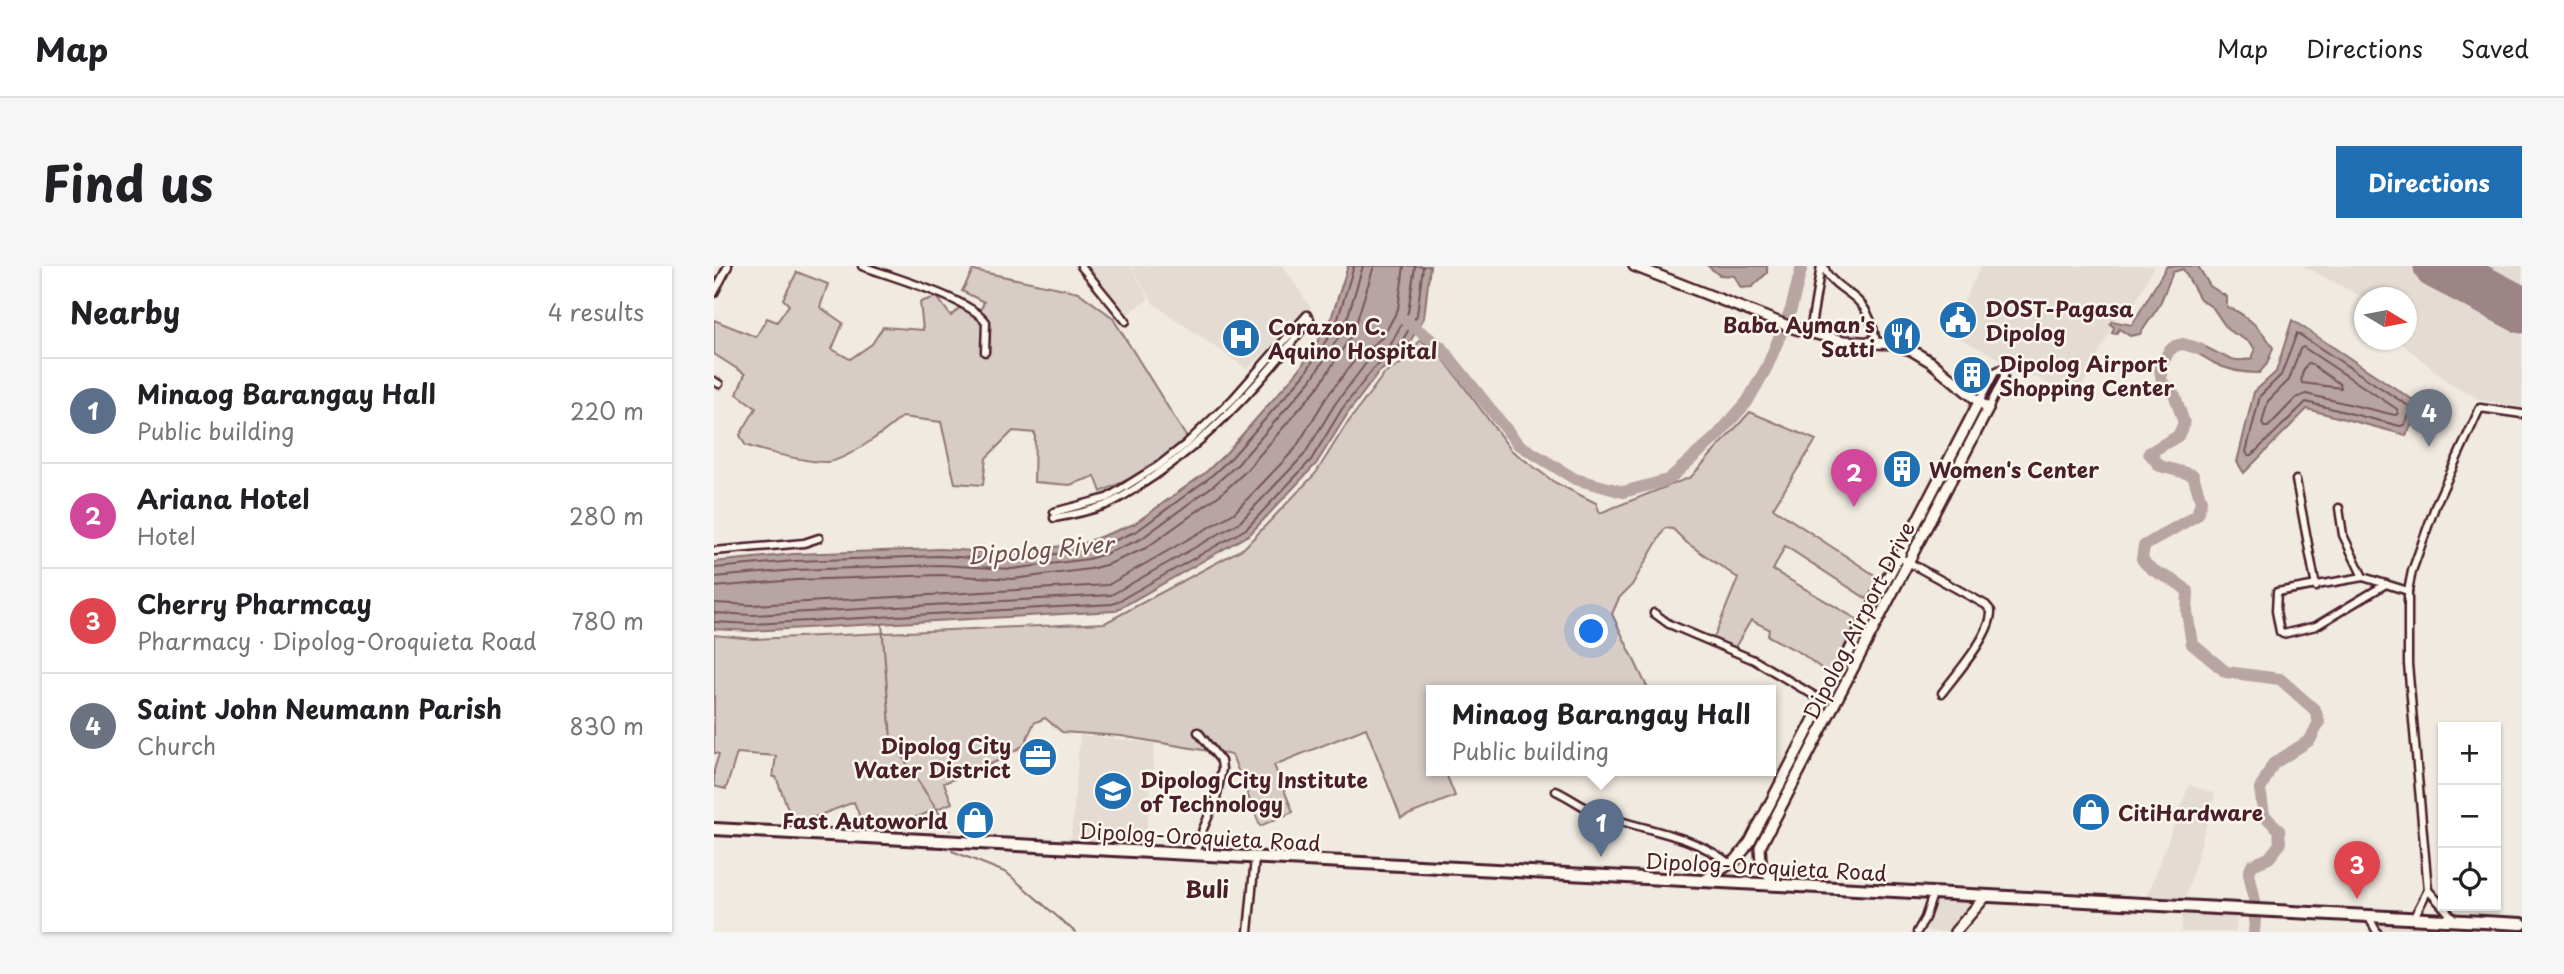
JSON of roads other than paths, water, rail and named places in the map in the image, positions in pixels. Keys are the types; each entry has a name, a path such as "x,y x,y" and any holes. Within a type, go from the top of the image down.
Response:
{"highway":[{"name":"Dipolog-Oroquieta Road","path":"714,830 2522,924"}],"main road":[{"path":"1634,266 1796,329 1844,341 1902,347 1922,355 1988,409"},
{"name":"Dipolog Airport Drive","path":"1703,881 1742,855 1750,842 1979,402"},
{"name":"Dipolog Airport Drive","path":"1760,847 1988,409"},
{"path":"1750,842 1760,847 1761,863 1774,885"},
{"path":"1955,932 1985,897"}],"street":[{"path":"862,266 929,290 977,312 986,322 985,352"},
{"path":"1081,266 1126,321"},
{"path":"1811,326 1823,266"},
{"path":"1823,266 1825,272 1858,301 1868,314 1876,343"},
{"path":"714,269 726,270 714,293"},
{"path":"1054,515 1078,514 1108,504 1161,473 1192,449 1235,407 1308,317"},
{"path":"1979,402 1995,372 2003,368 2004,377 1988,409"},
{"path":"2413,919 2428,890 2408,664 2409,591 2412,571 2436,504 2480,408 2522,414"},
{"path":"2296,480 2316,587"},
{"path":"2339,508 2343,535 2363,578"},
{"path":"714,551 804,543 819,538"},
{"path":"1899,557 1986,605 1991,611 1989,624 1978,643 1942,693"},
{"path":"2386,584 2316,626 2281,634 2276,611 2276,594 2363,578 2386,584 2409,591"},
{"path":"1654,613 1678,628 1754,660 1833,706"},
{"path":"1196,855 1203,829 1216,799 1222,768 1221,761 1198,732"},
{"path":"1556,790 1593,811 1701,846 1730,864"},
{"path":"1248,932 1255,858"},
{"path":"2428,890 2455,921"},
{"path":"1917,932 1933,894"},
{"path":"2368,916 2377,932"}],"water":[{"path":"1348,266 1430,266 1424,318 1402,355 1379,372 1348,413 1316,464 1250,534 1115,611 751,631 714,629 714,562 794,554 940,549 1010,553 1084,543 1134,524 1205,473 1299,370 1330,322"},
{"path":"1708,266 1767,266 1767,273 1752,287 1741,288 1734,276 1719,275"},
{"path":"2167,266 2198,266 2210,286 2227,297 2227,307 2247,318 2265,335 2273,348 2267,364 2259,373 2224,368 2196,352 2183,348 2190,341 2236,360 2252,358 2255,350 2251,343 2228,330 2213,308 2200,299 2183,269 2173,272 2159,306 2140,334 2130,336 2119,329 2116,334 2112,333 2112,321 2132,325"},
{"path":"2292,320 2422,406 2406,435 2307,409 2244,473 2237,462 2254,392 2276,372"}],"waterway":[{"name":"Dipolog River","path":"1405,320 1442,348 1518,444 1575,479 1623,492 1668,480 1716,437 1747,402 1767,367 1791,309 1802,266"},
{"path":"2200,349 2183,344 2175,346 2169,351 2160,368 2162,382 2175,396 2184,423 2178,436 2149,453 2160,466 2193,475 2201,501 2197,515 2144,546 2142,559 2152,570 2188,592 2187,612 2192,644 2226,672 2280,679 2315,710 2319,722 2310,740 2273,764 2260,789 2264,815 2279,830 2280,844 2269,858 2252,865 2249,873 2255,901"},
{"path":"882,624 891,739 950,830"},
{"path":"952,851 1007,873 1075,932"},
{"path":"2254,932 2255,919"}],"place":[{"name":"DOST-Pagasa Dipolog","path":"1958,320"},
{"name":"Baba Ayman's Satti","path":"1902,336"},
{"name":"Corazon C. Aquino Hospital","path":"1241,338"},
{"name":"Dipolog Airport Shopping Center","path":"1972,375"},
{"name":"Saint John Neumann Parish","path":"2429,447"},
{"name":"Women's Center","path":"1902,469"},
{"name":"Ariana Hotel","path":"1854,507"},
{"name":"Dipolog City Water District","path":"1038,757"},
{"name":"Dipolog City Institute of Technology","path":"1113,791"},
{"name":"CitiHardware","path":"2091,812"},
{"name":"Fast Autoworld","path":"975,820"},
{"name":"Minaog Barangay Hall","path":"1601,857"},
{"name":"Cherry Pharmcay","path":"2357,899"}],"district":[{"name":"Buli","path":"1207,888"}]}
